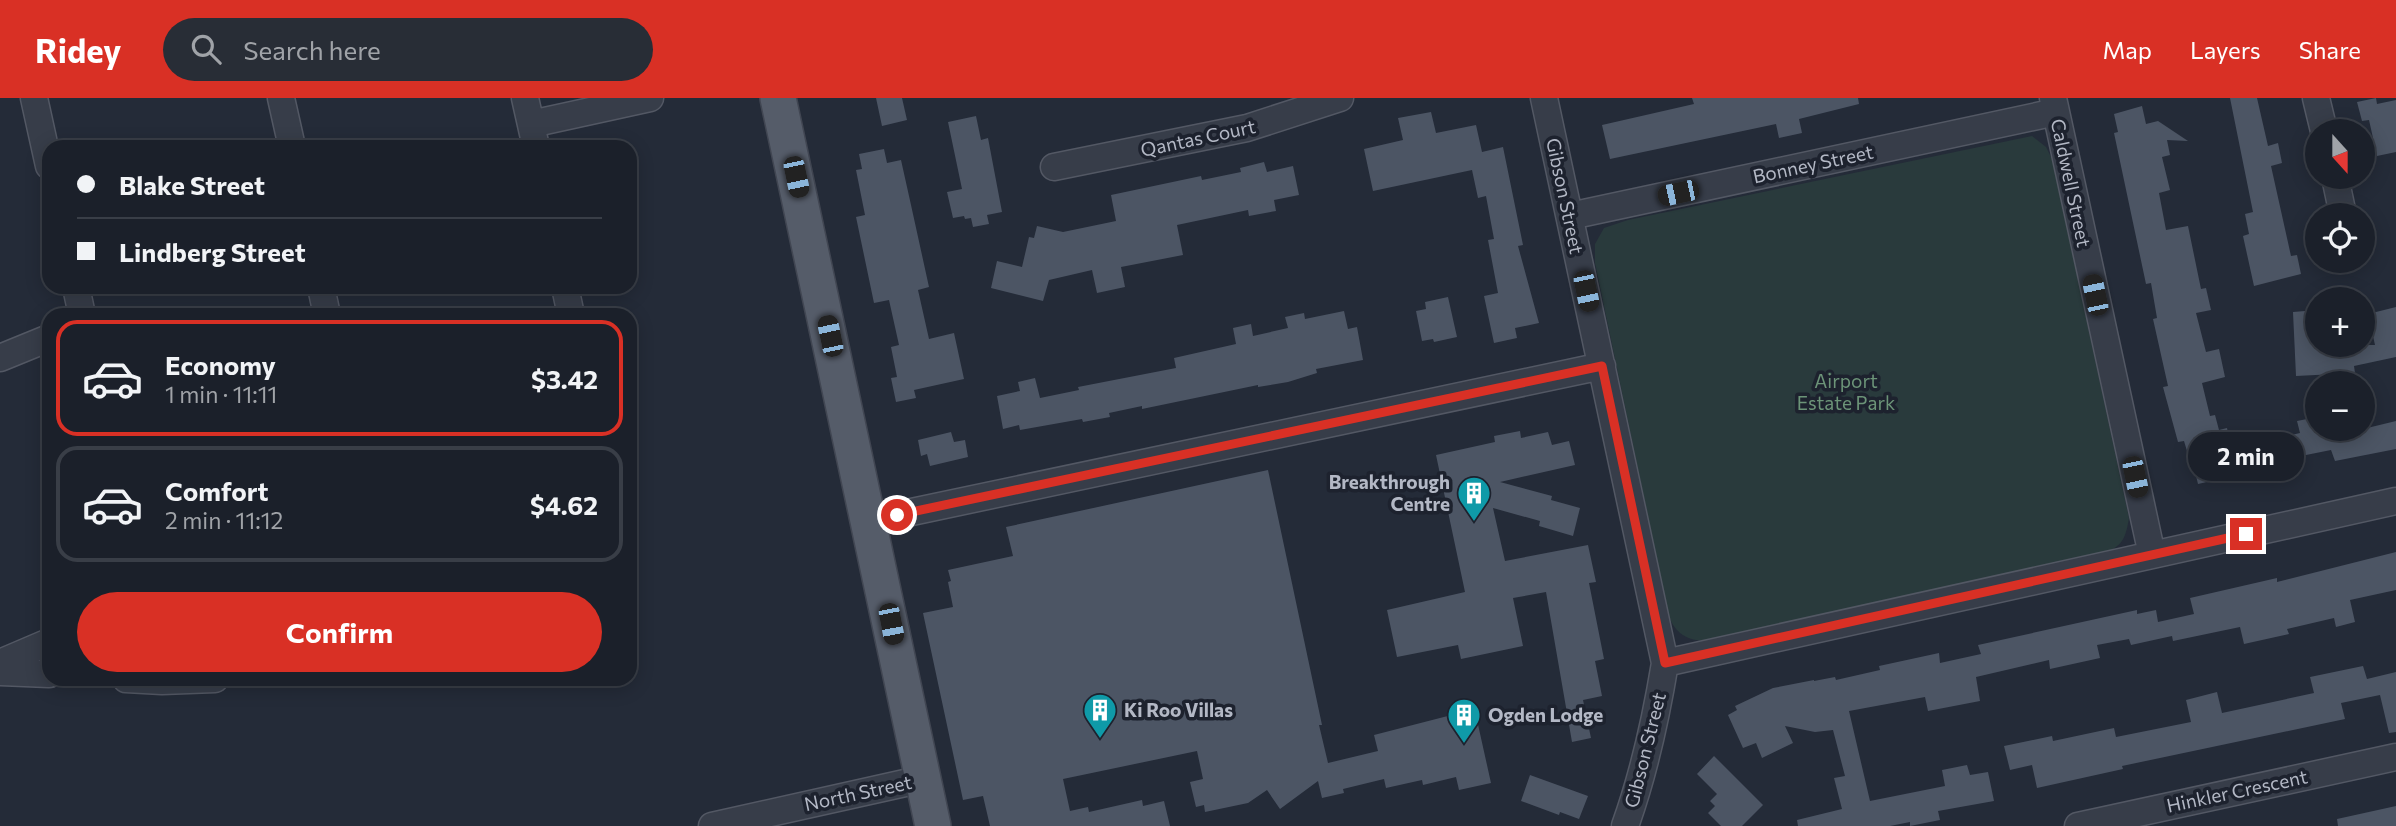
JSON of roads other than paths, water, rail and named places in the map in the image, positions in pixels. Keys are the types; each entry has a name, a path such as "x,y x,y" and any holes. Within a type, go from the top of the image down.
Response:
{"main road":[{"path":"778,98 933,826"}],"street":[{"path":"34,98 43,140"},
{"path":"282,98 291,140"},
{"path":"525,98 533,136 649,98"},
{"name":"Qantas Court","path":"1054,167 1247,128 1340,98"},
{"name":"Gibson Street","path":"1544,98 1665,663 1657,715 1625,826"},
{"path":"2316,98 2321,119"},
{"name":"Bonney Street","path":"1570,216 2055,105"},
{"name":"Caldwell Street","path":"2055,105 2152,555"},
{"path":"0,358 42,341"},
{"path":"869,521 1602,366"},
{"path":"1665,663 2396,501"},
{"path":"0,663 42,645"},
{"path":"0,672 42,674"},
{"name":"Hinkler Crescent","path":"2078,826 2396,757"},
{"name":"North Street","path":"712,826 923,779"}],"place":[{"name":"Breakthrough Centre","path":"1474,523"},
{"name":"Ki Roo Villas","path":"1100,740"},
{"name":"Ogden Lodge","path":"1464,745"}],"park label":[{"name":"Airport Estate Park","path":"1846,392"}]}
